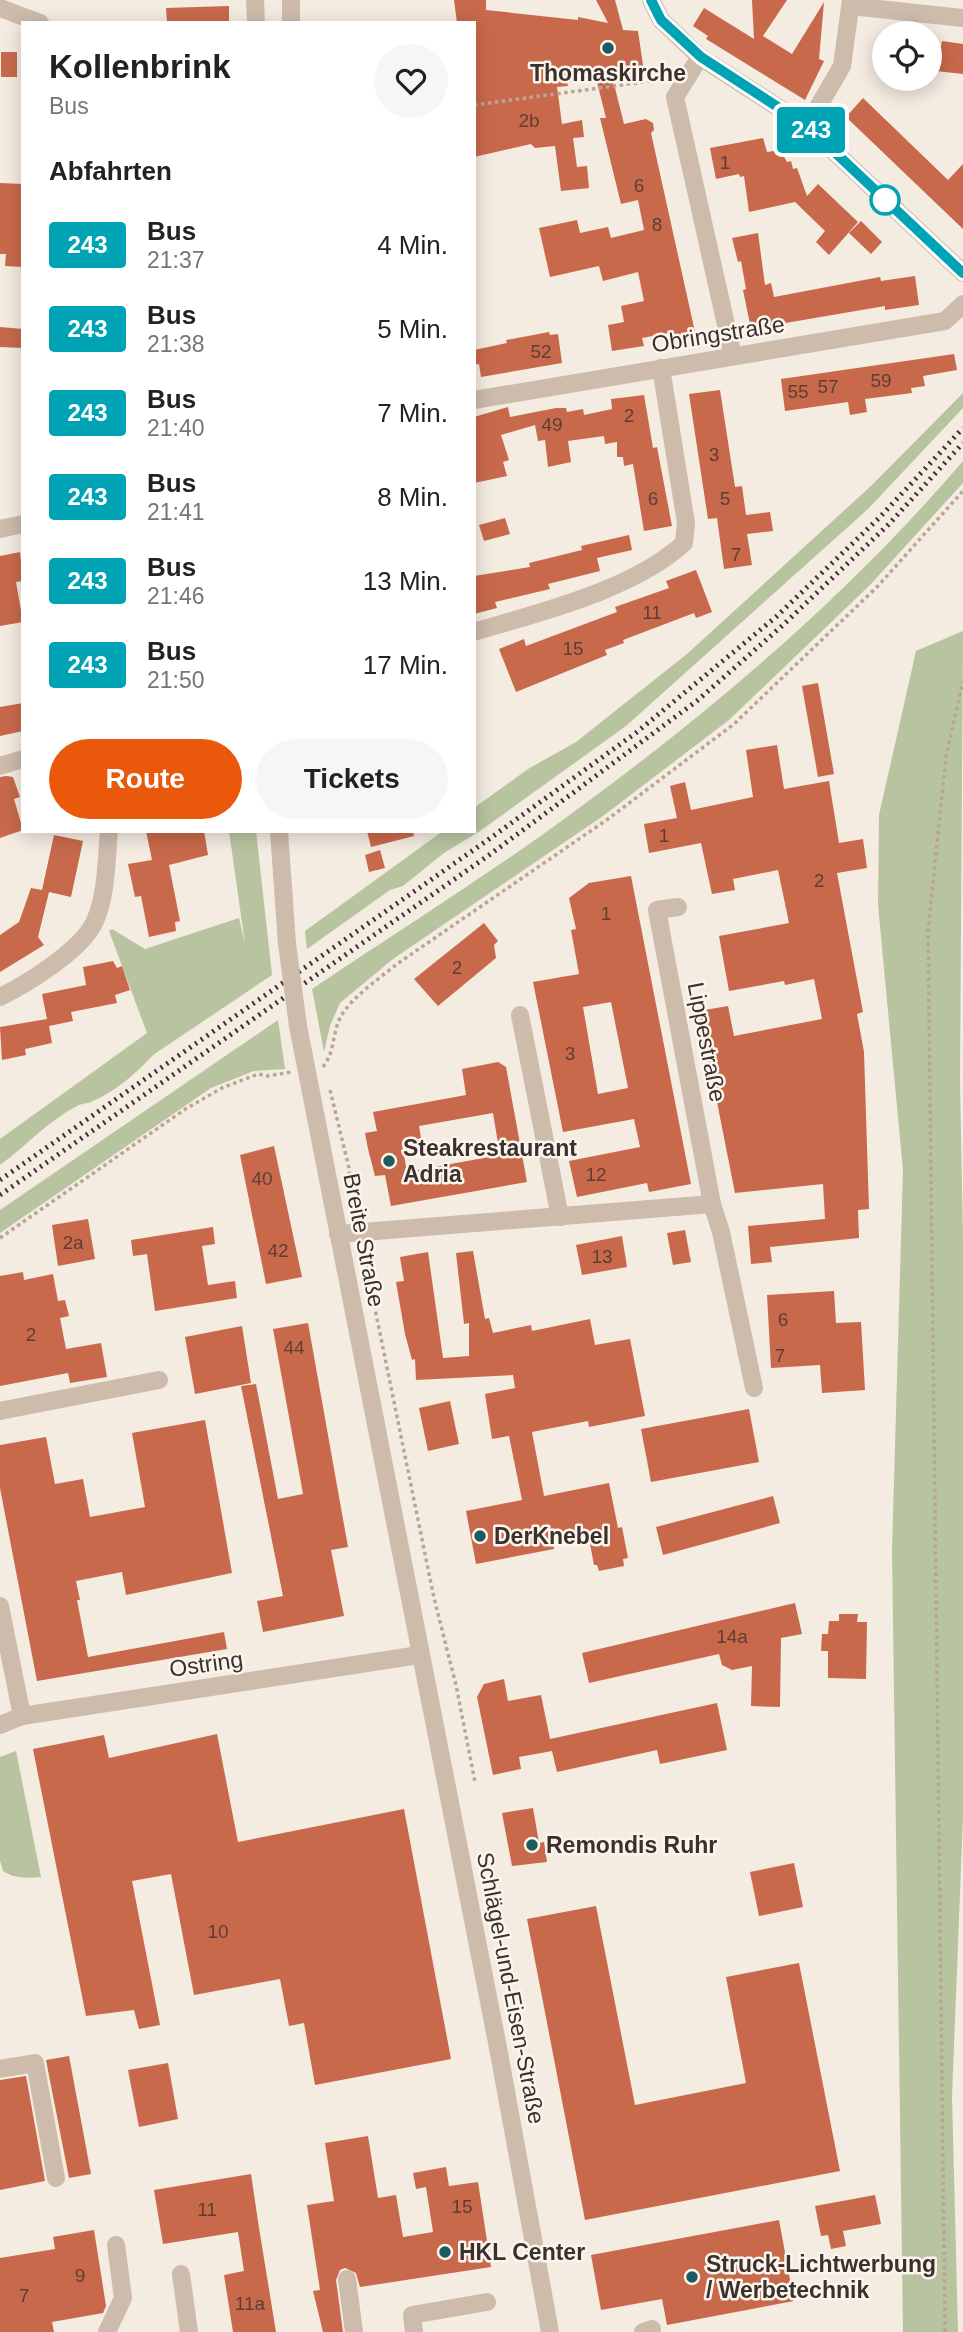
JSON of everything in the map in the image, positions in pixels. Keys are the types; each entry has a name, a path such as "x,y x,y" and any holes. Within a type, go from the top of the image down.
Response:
{"street":[{"path":"255,0 256,21"},
{"path":"290,0 291,21"},
{"path":"651,0 661,20 701,57 807,126 963,273"},
{"path":"807,126 842,66 851,3 963,18"},
{"path":"0,8 35,21"},
{"path":"701,57 675,97 733,356"},
{"name":"Obringstraße","path":"476,400 944,321 963,304"},
{"path":"476,631 597,591 664,561 684,543 686,523 661,368"},
{"path":"0,529 21,524"},
{"path":"0,766 21,760"},
{"path":"0,997 51,964 84,938 94,923 101,902 109,833"},
{"name":"Breite Straße","path":"279,833 286,944 298,1026 315,1068 338,1234 419,1655"},
{"name":"Lippestraße","path":"678,907 657,910 712,1204 721,1231 754,1388"},
{"path":"520,1015 560,1217"},
{"path":"338,1234 712,1204"},
{"path":"0,1411 159,1380"},
{"path":"0,1606 22,1716"},
{"name":"Ostring","path":"0,1725 22,1716 419,1655"},
{"name":"Schlägel-und-Eisen-Straße","path":"419,1655 499,2053 550,2332"},
{"path":"0,2069 34,2063 56,2178"},
{"path":"107,2332 123,2298 116,2245"},
{"path":"181,2274 189,2332"},
{"path":"347,2279 354,2332"},
{"path":"414,2332 412,2315 487,2302"}],"path":[{"path":"476,105 651,81"},
{"path":"0,1238 187,1108 222,1088 258,1074 267,1076 315,1068 328,1060 332,1035 343,1014 363,993 397,964 608,819 734,724 877,587 963,491"},
{"path":"945,2332 928,931 946,756 963,681"},
{"path":"315,1068 327,1077"},
{"path":"330,1087 349,1168 357,1232 368,1266 434,1598 456,1685 475,1782"}],"green space":[{"path":"963,393 963,408 868,509 626,726 480,831 444,853 403,886 390,890 307,949 305,931 440,833 476,833 476,807 528,769 576,742 687,654 872,485"},
{"path":"963,461 963,483 870,585 729,720 603,816 393,959 340,1003 330,1026 324,1052 312,989 514,855 681,730 829,602"},
{"path":"963,631 960,1081 963,1238 963,1817 952,2097 958,2332 903,2332 892,1550 903,1170 878,905 879,815 916,651"},
{"path":"229,833 256,833 272,975 153,1055 109,1093 77,1106 56,1119 0,1165 0,1139 147,1033 109,931 112,929 145,949 239,918 245,944"},
{"path":"278,1020 285,1069 254,1071 211,1088 0,1233 0,1210"},
{"path":"16,1751 41,1877 8,1874 3,1871 0,1860 0,1757"}],"building":[{"path":"454,0 486,0 486,10 578,20 578,17 608,23 596,0 615,0 623,30 638,31 644,72 612,76 624,124 646,119 653,123 654,130 651,133 695,332 670,338 669,333 642,338 644,346 612,351 608,325 624,322 621,306 644,301 638,272 603,281 599,266 550,277 539,228 577,220 580,233 608,227 611,238 644,230 638,200 621,204 600,118 606,118 596,78 567,82 568,86 557,87 562,124 582,120 584,137 573,138 577,167 587,166 589,188 561,191 555,146 535,148 531,144 476,157 476,21 457,21"},
{"path":"752,0 787,0 763,36 792,54 824,2 819,59 824,61 805,100 706,39 708,36 693,26 704,8 754,39"},
{"path":"229,6 229,21 167,21 166,8"},
{"path":"942,41 963,44 963,74 942,72"},
{"path":"1,52 17,52 17,77 1,77"},
{"path":"863,98 948,180 963,164 963,229 846,117"},
{"path":"763,138 767,152 780,150 787,162 791,161 793,169 797,168 807,196 818,184 858,222 829,255 816,242 825,231 795,202 749,212 744,176 740,177 739,174 716,179 710,148"},
{"path":"0,183 21,184 21,267 5,266 6,254 0,254"},
{"path":"861,221 882,242 871,254 849,233"},
{"path":"758,233 765,285 771,283 774,297 880,277 881,281 915,276 919,305 885,310 885,306 751,329 743,290 746,289 741,261 738,262 732,238"},
{"path":"0,327 21,329 21,348 0,347"},
{"path":"549,332 550,335 558,334 562,363 481,377 479,364 476,365 476,350 507,343 506,340"},
{"path":"954,354 957,370 923,376 925,386 911,388 912,393 865,399 867,412 850,415 848,402 785,411 781,379"},
{"path":"720,390 735,487 742,486 746,515 770,512 773,531 747,534 752,565 724,569 717,518 708,519 689,394"},
{"path":"644,395 653,448 657,447 672,526 644,531 633,464 624,466 623,457 617,457 617,442 605,444 604,436 568,441 571,462 548,467 545,440 538,441 535,425 501,435 509,460 503,462 507,476 476,483 476,416 508,407 510,417 556,408 566,408 567,412 583,409 584,415 612,409 611,399"},
{"path":"505,518 510,534 484,541 479,525"},
{"path":"629,535 632,550 597,558 600,571 548,584 550,589 495,602 497,608 476,613 476,576 530,567 529,563 582,550 581,546"},
{"path":"20,552 21,581 16,582 21,622 0,626 0,556"},
{"path":"696,570 712,612 696,618 694,613 623,640 624,643 605,650 607,655 516,692 499,649 524,639 526,646 617,612 615,607 669,588 666,581"},
{"path":"818,683 834,774 818,777 802,686"},
{"path":"21,703 21,731 0,736 0,707"},
{"path":"777,745 784,789 829,781 839,843 863,839 867,868 837,873 863,1012 857,1014 864,1052 869,1209 858,1210 859,1238 770,1247 772,1262 751,1264 748,1226 825,1219 823,1184 735,1193 699,1011 728,1006 734,1036 822,1019 814,979 785,985 784,981 729,991 719,936 789,923 778,870 733,879 735,890 712,894 701,843 649,853 644,824 677,818 670,786 685,782 691,810 753,797 746,750"},
{"path":"0,777 13,777 20,797 14,799 21,831 0,838"},
{"path":"146,833 204,833 208,855 169,865 180,921 175,922 176,931 149,937 141,896 135,897 128,864 152,860"},
{"path":"368,833 413,833 414,836 371,847"},
{"path":"54,835 83,841 71,897 49,892 38,937 44,945 0,972 0,935 19,922 31,888 42,890"},
{"path":"380,850 385,868 369,872 365,855"},
{"path":"631,876 691,1184 649,1192 647,1183 577,1197 569,1161 640,1147 634,1119 563,1132 533,982 579,974 571,930 576,929 569,898 589,883","holes":["611,1002 628,1088 598,1094 583,1007"]},
{"path":"484,923 498,941 494,945 496,958 438,1006 414,979"},
{"path":"113,961 117,968 122,966 130,990 115,995 117,1003 71,1012 73,1021 49,1026 52,1043 25,1049 26,1055 2,1060 0,1027 47,1019 42,994 86,985 83,967"},
{"path":"498,1062 506,1067 527,1182 391,1206 385,1175 375,1176 368,1149 365,1133 377,1131 373,1112 466,1095 462,1069","holes":["493,1113 500,1155 407,1172 402,1144 421,1138 419,1126"]},
{"path":"274,1146 302,1277 266,1284 240,1155"},
{"path":"88,1219 95,1259 58,1266 52,1225"},
{"path":"213,1227 215,1244 202,1246 208,1285 235,1281 237,1298 155,1311 147,1254 133,1256 131,1240"},
{"path":"685,1230 691,1262 673,1265 667,1233"},
{"path":"622,1236 627,1267 582,1275 576,1245"},
{"path":"473,1251 485,1319 489,1318 493,1333 531,1325 532,1331 590,1319 595,1345 630,1339 645,1416 589,1427 588,1421 532,1432 544,1496 609,1483 618,1528 622,1527 628,1558 623,1559 624,1566 599,1571 597,1565 594,1565 588,1533 553,1540 554,1549 476,1564 466,1511 522,1500 509,1436 492,1439 485,1394 515,1388 513,1375 416,1380 415,1359 412,1360 405,1334 396,1282 404,1281 400,1257 428,1252 443,1358 469,1356 469,1323 464,1324 456,1253"},
{"path":"23,1272 24,1280 53,1274 58,1301 65,1300 69,1316 60,1318 66,1349 101,1343 107,1377 70,1383 68,1373 0,1386 0,1276"},
{"path":"834,1291 836,1323 861,1322 865,1390 822,1393 820,1365 771,1368 767,1295"},
{"path":"308,1323 348,1547 331,1550 344,1616 263,1632 257,1601 283,1596 241,1386 256,1384 278,1499 303,1494 273,1329"},
{"path":"242,1326 251,1383 195,1394 185,1337"},
{"path":"450,1401 459,1444 428,1451 419,1408"},
{"path":"749,1409 759,1462 651,1482 641,1429"},
{"path":"205,1420 232,1573 126,1595 122,1572 76,1581 80,1600 77,1600 88,1657 224,1632 227,1649 37,1681 0,1488 0,1445 46,1437 55,1484 83,1479 90,1517 145,1507 132,1433"},
{"path":"773,1496 780,1523 663,1555 656,1527"},
{"path":"795,1603 802,1634 781,1638 780,1707 751,1706 752,1666 732,1670 722,1665 719,1654 589,1683 582,1653"},
{"path":"839,1614 858,1614 857,1622 867,1622 866,1679 828,1678 828,1651 821,1651 822,1634 828,1634 829,1621 839,1621"},
{"path":"504,1679 508,1701 541,1695 550,1739 717,1703 727,1750 660,1764 657,1750 557,1772 552,1751 519,1757 521,1769 493,1775 477,1697 484,1684"},
{"path":"217,1734 238,1842 404,1809 451,2059 315,2085 304,2023 289,2026 280,1979 194,1995 171,1874 132,1881 160,2025 139,2029 134,2010 86,2016 33,1749 104,1735 109,1758"},
{"path":"533,1808 539,1843 544,1842 547,1862 512,1866 502,1813"},
{"path":"794,1863 803,1907 759,1916 750,1872"},
{"path":"596,1906 635,2105 746,2083 726,1977 799,1963 840,2171 585,2220 527,1919"},
{"path":"69,2056 91,2174 69,2178 46,2060"},
{"path":"168,2063 178,2119 139,2127 128,2070"},
{"path":"26,2076 45,2181 0,2190 0,2080"},
{"path":"368,2136 378,2198 396,2195 403,2237 433,2232 426,2187 416,2189 413,2173 446,2167 449,2186 478,2182 491,2267 360,2287 356,2273 345,2268 340,2270 336,2280 343,2332 323,2332 313,2291 320,2290 307,2205 334,2201 325,2143"},
{"path":"251,2174 276,2332 233,2332 224,2275 244,2271 238,2232 163,2244 154,2190"},
{"path":"875,2195 881,2224 843,2231 846,2246 831,2249 828,2235 821,2236 815,2206"},
{"name":"Struck-Lichtwerbung / Werbetechnik","path":"779,2220 794,2301 667,2325 662,2299 601,2310 591,2255"},
{"path":"94,2230 106,2306 103,2313 52,2322 54,2332 0,2332 0,2258 55,2249 53,2237"}],"railway":[{"path":"0,1180 485,842 637,732 777,616 880,517 963,428"},
{"path":"0,1195 492,853 698,700 783,625 889,524 963,443"}],"bus line":[{"name":"243","path":"651,0 661,20 701,57 807,126 963,273"}],"place":[{"name":"Thomaskirche","path":"608,48"},
{"name":"Steakrestaurant Adria","path":"389,1161"},
{"name":"DerKnebel","path":"480,1536"},
{"name":"Remondis Ruhr","path":"532,1845"},
{"name":"HKL Center","path":"445,2252"},
{"name":"Struck-Lichtwerbung / Werbetechnik","path":"692,2277"}]}
